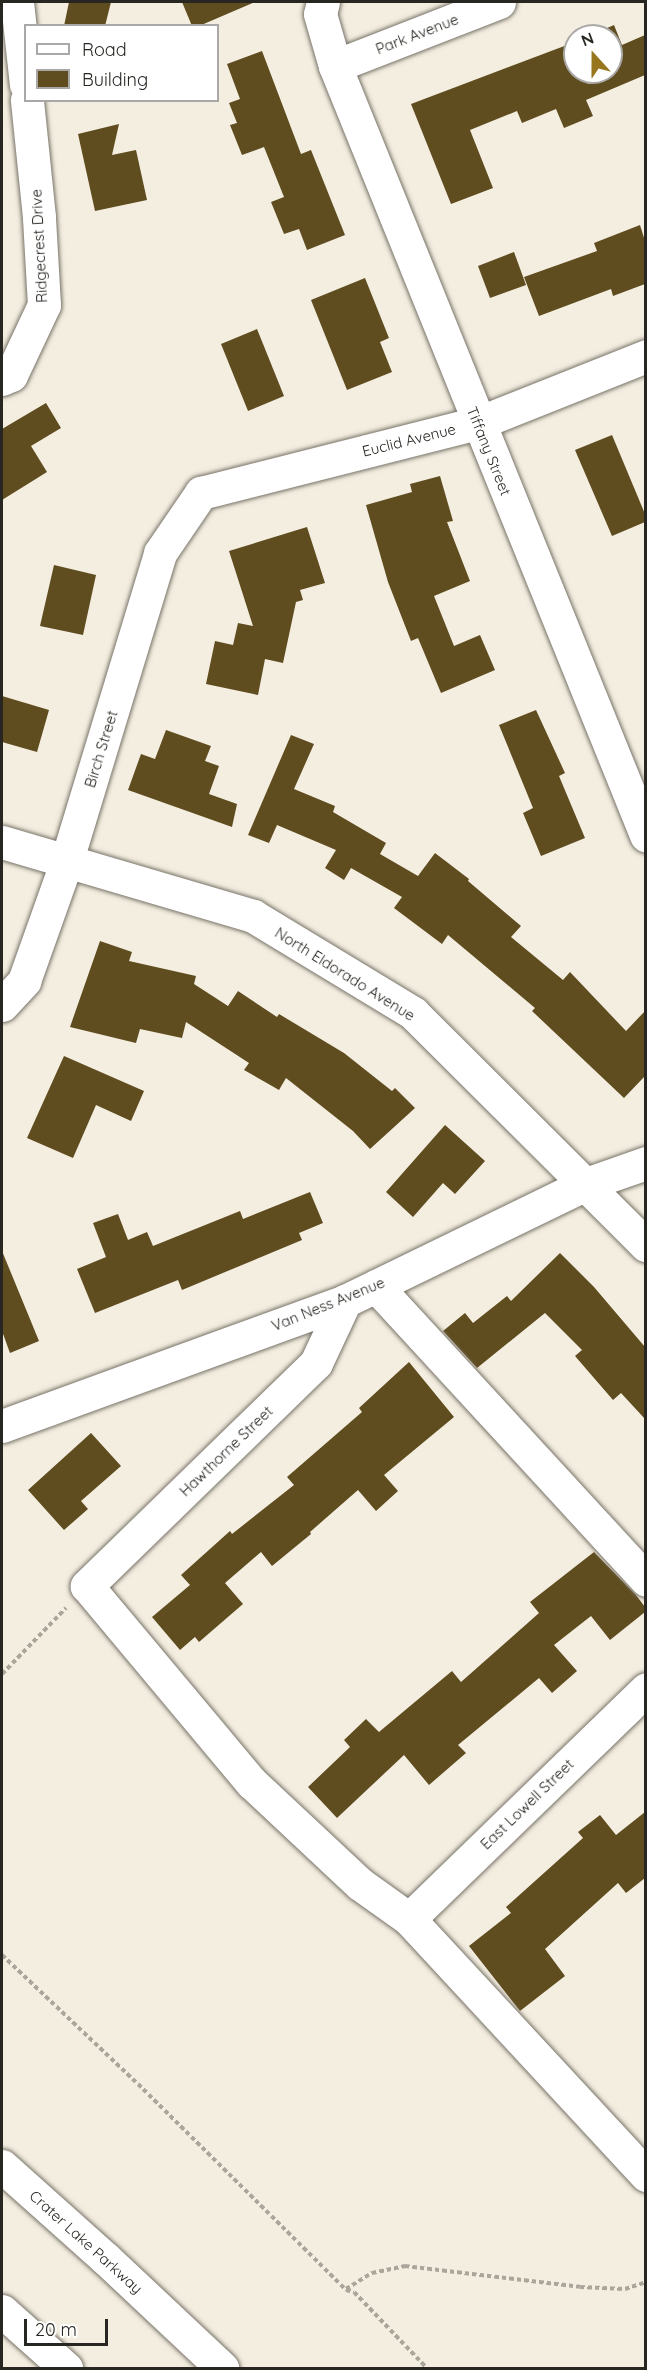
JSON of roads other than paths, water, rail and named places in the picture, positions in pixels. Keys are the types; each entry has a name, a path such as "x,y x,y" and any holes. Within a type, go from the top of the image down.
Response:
{"street":[{"path":"17,2 24,67"},
{"name":"Tiffany Street","path":"323,2 320,14 335,66 478,423 634,769 645,835"},
{"name":"Park Avenue","path":"335,66 499,2"},
{"name":"Ridgecrest Drive","path":"2,379 11,375 44,306 39,218 27,102"},
{"name":"Euclid Avenue","path":"201,493 478,423 645,356"},
{"name":"Birch Street","path":"2,1005 24,981 66,863 160,553 201,493"},
{"name":"North Eldorado Avenue","path":"2,842 66,863 253,916 413,1013 645,1245"},
{"name":"Van Ness Avenue","path":"2,1426 345,1301 586,1184 645,1162"},
{"path":"376,1286 645,1580"},
{"name":"Hawthorne Street","path":"345,1301 316,1363 87,1586 252,1783 360,1884 409,1919"},
{"name":"East Lowell Street","path":"409,1919 645,1689"},
{"path":"409,1919 645,2175"},
{"name":"Crater Lake Parkway","path":"2,2166 105,2258 222,2368"},
{"path":"2,2311 66,2368"}]}
